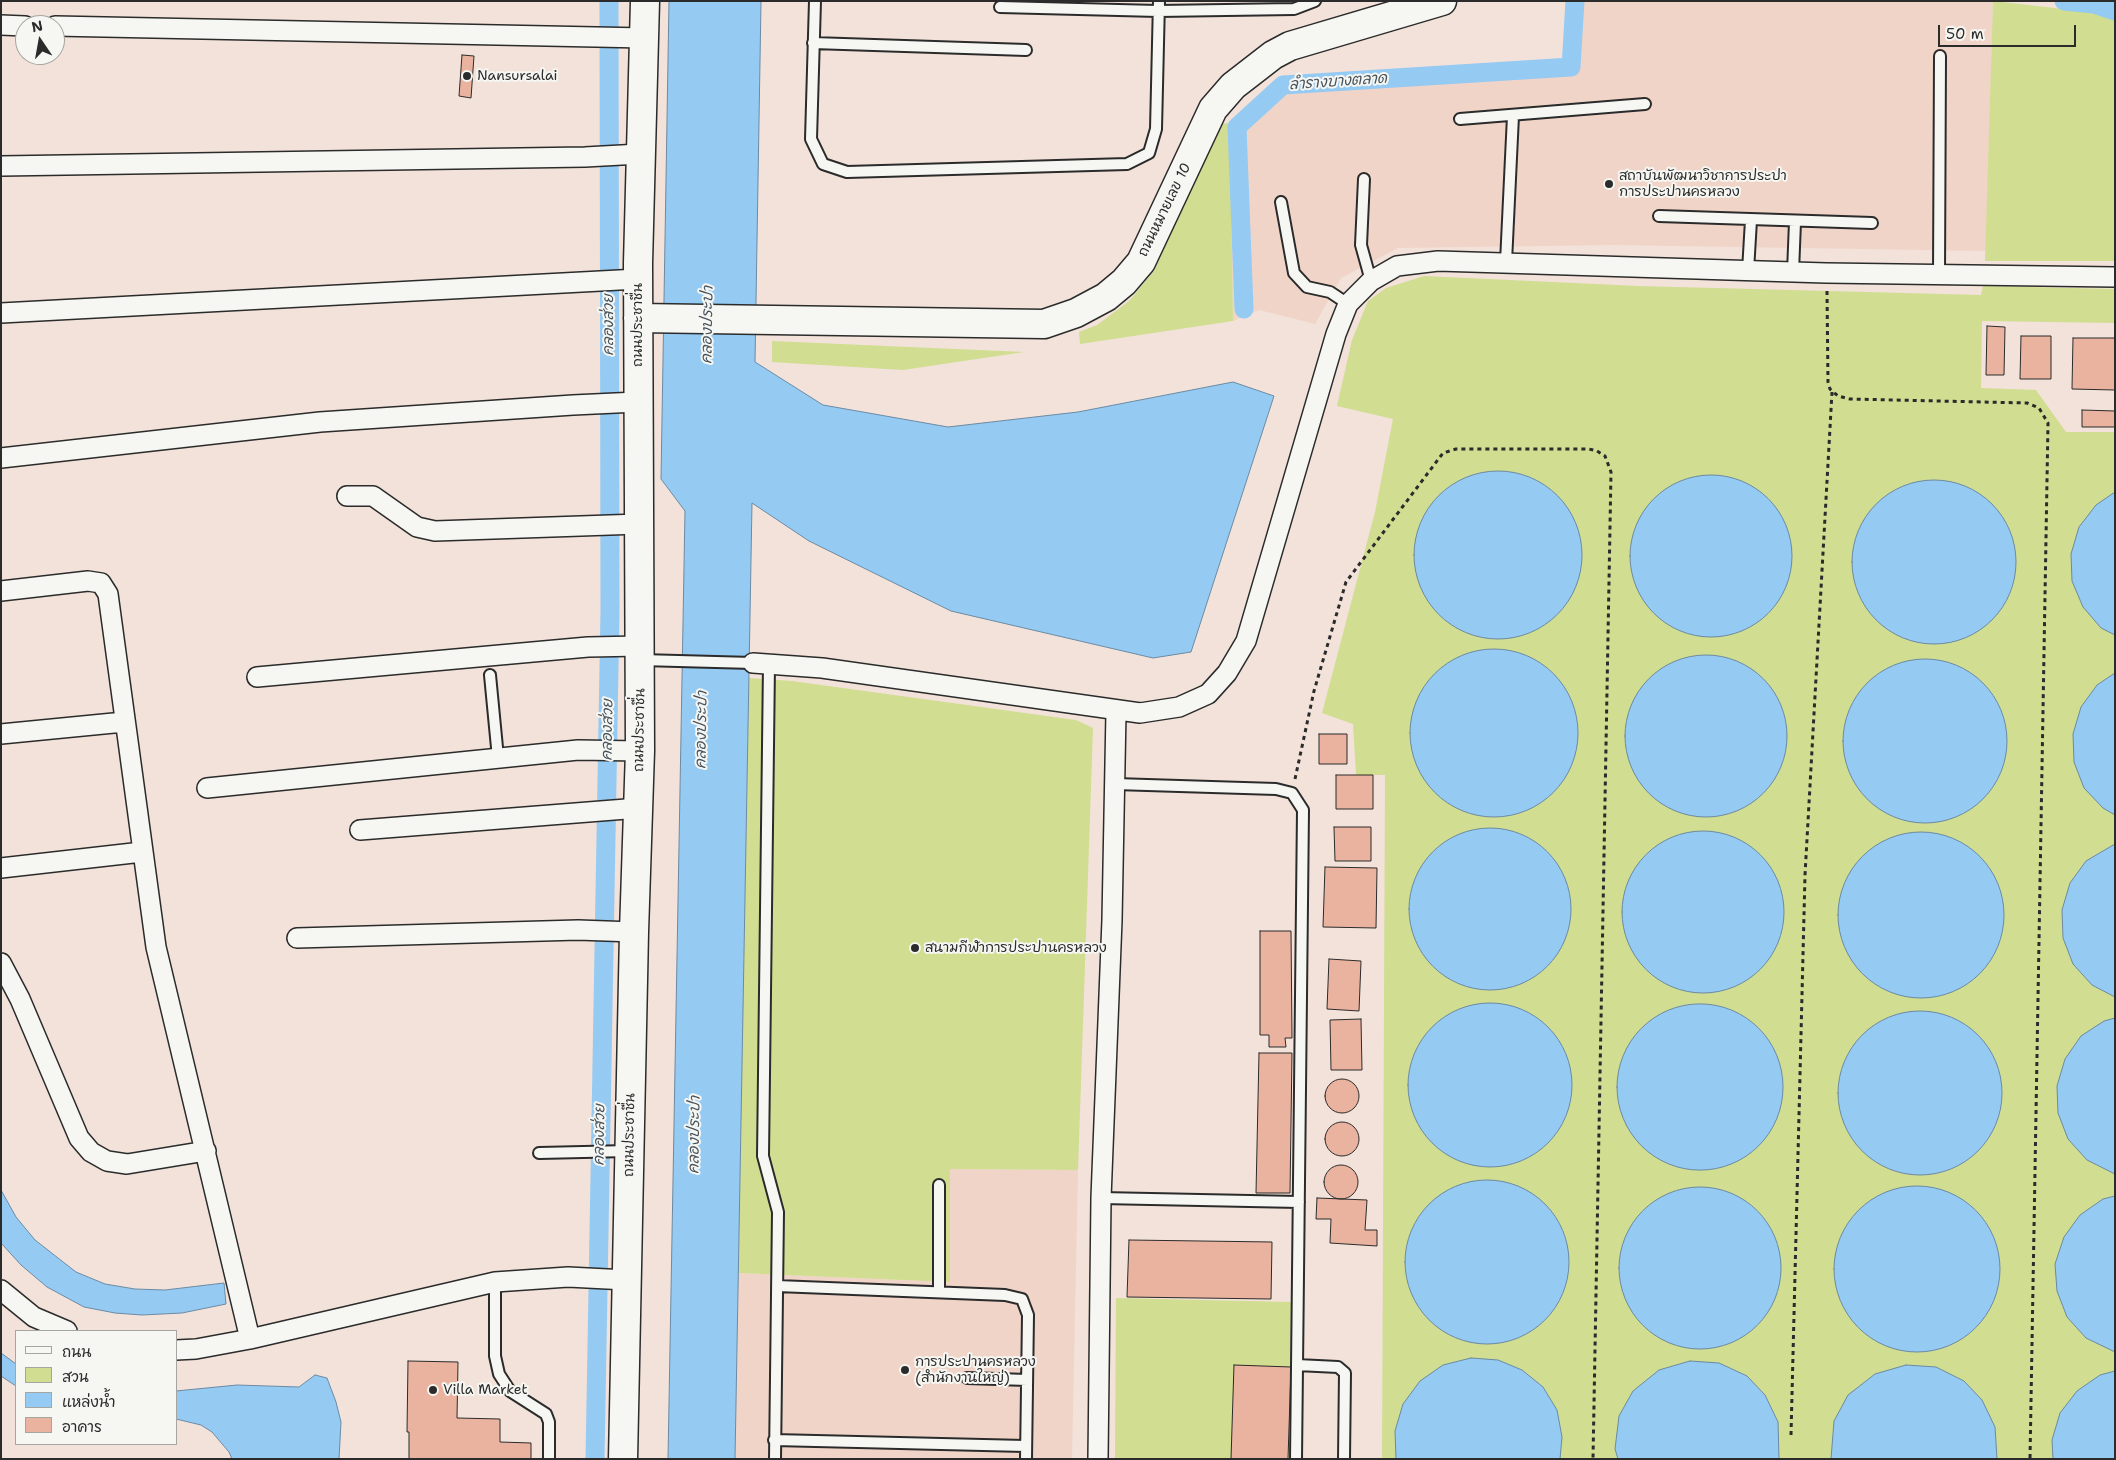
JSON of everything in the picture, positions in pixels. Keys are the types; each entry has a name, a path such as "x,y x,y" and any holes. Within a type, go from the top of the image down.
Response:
{"main road":[{"name":"ถนนประชาชื่น","path":"623,1459 618,1279 623,1152 624,932 634,650 627,524 628,402 648,318 629,279 629,155 636,37 645,1"},
{"name":"ถนนหมายเลข 10","path":"648,318 1044,324 1076,313 1106,297 1124,282 1141,262 1213,109 1233,86 1273,55 1290,46 1442,1"}],"street":[{"path":"1,25 15,26"},
{"path":"65,26 636,37"},
{"path":"1,166 629,155"},
{"path":"761,664 822,668 1065,702 1116,712 1140,713 1179,707 1208,694 1227,673 1246,641 1336,334 1348,304 1371,281 1397,266 1438,261 1506,262 1826,273 2115,277"},
{"path":"1,313 629,279"},
{"path":"1,458 320,422 628,402"},
{"path":"347,496 373,496 417,527 434,531 627,524"},
{"path":"1,591 88,581 102,583 108,594 124,722 158,956 250,1339"},
{"path":"257,677 588,647 634,650"},
{"path":"1098,1459 1100,1198 1116,712"},
{"path":"1,734 124,722"},
{"path":"207,788 578,750 629,750"},
{"path":"360,830 628,809"},
{"path":"1,868 142,852"},
{"path":"296,938 578,930 624,932"},
{"path":"1,963 20,999 79,1138 91,1152 107,1161 127,1164 206,1151"},
{"path":"178,1350 196,1349 250,1339 495,1282 568,1277 618,1279"},
{"path":"1,1290 34,1317 66,1330"}],"lane":[{"path":"815,1 811,139 823,164 847,172 1128,164 1148,153 1156,129 1158,6"},
{"path":"1000,6 1014,4 1285,5 1294,9 1315,1"},
{"path":"814,43 1026,50"},
{"path":"1939,274 1940,56"},
{"path":"1460,119 1645,104"},
{"path":"1506,262 1513,116"},
{"path":"1364,179 1361,245 1371,281"},
{"path":"1281,202 1294,272 1307,287 1330,292 1348,304"},
{"path":"1658,216 1795,222 1872,223"},
{"path":"1748,271 1751,220"},
{"path":"1793,272 1795,222"},
{"path":"634,650 673,661 761,664 763,1156 778,1212 775,1459"},
{"path":"490,675 498,758"},
{"path":"1114,784 1276,789 1292,793 1303,810 1296,1459"},
{"path":"539,1153 623,1152"},
{"path":"939,1185 939,1292"},
{"path":"1100,1198 1299,1202"},
{"path":"495,1282 495,1356 499,1374 510,1391 528,1404 544,1411 548,1416 549,1459"},
{"path":"777,1286 1005,1295 1022,1299 1028,1315 1026,1459"},
{"path":"1297,1364 1338,1367 1345,1373 1344,1459"},
{"path":"967,1378 1027,1380"},
{"path":"774,1440 1025,1446"}],"path":[{"path":"1791,1435 1806,875 1832,391 1828,382 1826,273"},
{"path":"1832,391 1842,398 1850,399 2027,403 2039,408 2048,423 2030,1459"},
{"path":"1292,793 1314,691 1346,582 1443,453 1456,449 1589,449 1601,453 1608,460 1611,482 1592,1459"}],"shaded area":[{"name":"สถาบันพัฒนาวิชาการประปา การประปานครหลวง","path":"1567,1 1993,1 1986,251 1613,245 1398,248 1341,278 1315,324 1259,310 1233,321 1230,123 1281,77 1563,63"},
{"name":"การประปานครหลวง (สำนักงานใหญ่)","path":"950,1169 1078,1170 1072,1459 735,1459 738,1273 950,1282"}],"green space":[{"path":"1993,1 2099,13 2115,17 2115,261 1985,261"},
{"path":"1230,123 1233,321 1080,344 1079,332 1097,325 1129,301 1154,271 1220,124"},
{"path":"1424,276 1638,286 1981,295 1983,286 2115,289 2115,323 1982,321 1981,388 2036,390 2066,432 2115,432 2115,1459 1382,1459 1385,775 1356,775 1353,724 1322,713 1375,512 1393,419 1337,406 1352,340 1368,301 1386,288"},
{"path":"772,341 1024,352 903,370 772,362"},
{"name":"สนามกีฬาการประปานครหลวง","path":"749,678 792,681 1076,720 1093,728 1078,1170 950,1169 950,1282 738,1273"},
{"path":"1116,1298 1291,1302 1289,1459 1115,1459"}],"water":[{"name":"คลองประปา","path":"669,1 761,1 755,362 823,405 948,427 1078,412 1233,382 1274,396 1191,652 1153,658 951,611 809,541 752,503 735,1459 668,1459 685,511 661,479"},
{"path":"1498,471 1522,475 1537,481 1551,490 1563,502 1572,516 1578,531 1582,555 1578,579 1572,594 1563,608 1551,620 1537,629 1522,635 1498,639 1474,635 1459,629 1445,620 1433,608 1424,594 1418,579 1414,555 1418,531 1424,516 1433,502 1445,490 1459,481 1474,475"},
{"path":"1719,475 1735,478 1749,484 1763,493 1774,504 1789,532 1792,556 1791,572 1783,594 1774,608 1763,619 1735,634 1703,637 1687,634 1673,628 1659,619 1648,608 1633,580 1630,548 1633,532 1639,518 1648,504 1659,493 1687,478"},
{"path":"1926,480 1942,480 1965,486 1980,494 1992,504 2002,516 2010,531 2016,554 2016,570 2010,593 2002,608 1992,620 1980,630 1965,638 1942,644 1926,644 1903,638 1888,630 1866,608 1856,586 1852,570 1852,554 1858,531 1866,516 1888,494 1910,484"},
{"path":"2115,492 2115,635 2101,628 2083,607 2072,581 2071,554 2079,527 2096,505"},
{"path":"1494,649 1518,653 1533,659 1547,668 1559,680 1568,694 1574,709 1578,733 1574,757 1568,772 1559,786 1547,798 1533,807 1518,813 1494,817 1470,813 1455,807 1441,798 1429,786 1420,772 1414,757 1410,733 1414,709 1420,694 1429,680 1441,668 1455,659 1470,653"},
{"path":"1714,655 1737,661 1757,673 1769,685 1784,712 1787,736 1784,760 1781,767 1769,787 1757,799 1730,814 1698,817 1675,811 1655,799 1643,787 1628,760 1625,728 1631,705 1643,685 1655,673 1682,658"},
{"path":"1933,659 1949,662 1964,668 1989,689 1998,702 2004,717 2007,741 2006,757 1998,780 1977,805 1964,814 1949,820 1917,823 1901,820 1886,814 1861,793 1852,780 1846,765 1843,733 1846,717 1852,702 1873,677 1886,668 1901,662"},
{"path":"2115,673 2115,815 2103,808 2084,788 2074,762 2073,734 2081,707 2097,685"},
{"path":"1498,828 1521,834 1541,846 1553,858 1568,885 1571,909 1570,925 1565,940 1553,960 1541,972 1514,987 1482,990 1459,984 1439,972 1427,960 1412,933 1409,901 1415,878 1427,858 1439,846 1466,831"},
{"path":"1711,831 1727,834 1741,840 1761,854 1771,867 1781,888 1784,912 1781,936 1771,957 1761,970 1748,980 1727,990 1695,993 1679,990 1665,984 1651,975 1640,964 1625,936 1622,904 1625,888 1631,874 1640,860 1651,849 1679,834"},
{"path":"1921,832 1945,836 1960,842 1985,863 1994,876 2000,891 2004,915 2000,939 1994,954 1973,979 1960,988 1945,994 1921,998 1897,994 1882,988 1857,967 1848,954 1842,939 1838,915 1842,891 1848,876 1869,851 1882,842 1897,836"},
{"path":"2115,844 2115,997 2092,985 2073,964 2063,938 2062,910 2070,883 2086,861"},
{"path":"1498,1003 1514,1006 1529,1013 1542,1021 1554,1033 1569,1061 1572,1085 1571,1101 1566,1116 1554,1137 1542,1149 1514,1164 1482,1167 1466,1164 1451,1157 1438,1149 1426,1137 1411,1109 1408,1077 1411,1061 1418,1046 1426,1033 1438,1021 1466,1006"},
{"path":"1692,1004 1708,1004 1732,1010 1759,1028 1777,1055 1783,1087 1777,1119 1759,1146 1732,1164 1708,1170 1692,1170 1668,1164 1647,1151 1636,1140 1623,1119 1617,1095 1617,1079 1623,1055 1636,1034 1647,1023 1668,1010"},
{"path":"1920,1011 1951,1017 1978,1035 1996,1062 2002,1093 1996,1124 1978,1151 1951,1169 1920,1175 1889,1169 1862,1151 1844,1124 1838,1093 1844,1062 1862,1035 1889,1017"},
{"path":"2115,1018 2115,1174 2087,1160 2068,1139 2058,1113 2057,1086 2065,1059 2081,1036 2104,1021"},
{"path":"1495,1180 1518,1186 1533,1194 1545,1204 1555,1216 1566,1238 1569,1262 1566,1286 1555,1308 1545,1320 1533,1330 1511,1341 1479,1344 1463,1341 1441,1330 1419,1308 1408,1286 1405,1254 1408,1238 1419,1216 1441,1194 1463,1183"},
{"path":"1925,1186 1941,1189 1956,1195 1976,1210 1994,1237 1999,1253 1999,1285 1994,1301 1976,1328 1956,1343 1941,1349 1909,1352 1893,1349 1878,1343 1853,1322 1843,1308 1837,1293 1834,1261 1837,1245 1843,1230 1864,1205 1878,1195 1893,1189"},
{"path":"1700,1187 1731,1193 1757,1211 1775,1237 1781,1268 1775,1299 1757,1325 1731,1343 1700,1349 1669,1343 1643,1325 1625,1299 1619,1268 1625,1237 1643,1211 1669,1193"},
{"path":"1,1190 16,1217 35,1240 76,1272 105,1284 135,1289 165,1290 224,1283 226,1304 182,1313 142,1315 115,1313 84,1307 47,1287 21,1265 1,1243"},
{"path":"2115,1196 2115,1352 2086,1338 2067,1317 2057,1291 2055,1264 2064,1237 2080,1215 2103,1199"},
{"path":"1,1353 15,1363 15,1385 1,1376"},
{"path":"1471,1358 1498,1360 1522,1370 1543,1387 1557,1410 1562,1437 1560,1459 1396,1459 1395,1431 1403,1404 1420,1381 1443,1365"},
{"path":"1690,1361 1719,1363 1747,1376 1765,1395 1778,1422 1779,1459 1618,1459 1615,1449 1619,1416 1633,1391 1659,1370"},
{"path":"1906,1365 1936,1367 1964,1381 1982,1400 1995,1427 1997,1459 1831,1459 1834,1421 1848,1395 1875,1374"},
{"path":"2115,1371 2115,1459 2053,1459 2052,1440 2060,1413 2077,1391 2100,1375"},
{"path":"315,1375 327,1378 341,1422 339,1459 232,1459 229,1452 212,1432 201,1425 178,1419 178,1391 237,1385 299,1387"}],"building":[{"name":"Nansursalai","path":"462,55 474,56 471,98 459,96"},
{"path":"1987,326 2005,327 2004,375 1986,375"},
{"path":"2021,336 2051,336 2051,379 2020,379"},
{"path":"2073,338 2115,338 2115,390 2072,389"},
{"path":"2082,410 2115,411 2115,427 2082,427"},
{"path":"1319,734 1347,734 1347,764 1319,764"},
{"path":"1336,775 1373,775 1373,809 1336,809"},
{"path":"1334,827 1371,827 1371,861 1335,861"},
{"path":"1325,867 1377,868 1376,928 1323,927"},
{"path":"1260,931 1291,931 1292,1038 1285,1038 1286,1047 1269,1047 1269,1035 1260,1035"},
{"path":"1329,959 1361,961 1359,1011 1327,1009"},
{"path":"1361,1019 1362,1070 1331,1070 1330,1020"},
{"path":"1259,1053 1292,1053 1290,1193 1256,1193"},
{"path":"1342,1079 1354,1084 1359,1096 1354,1108 1342,1113 1330,1108 1325,1096 1330,1084"},
{"path":"1342,1122 1354,1127 1359,1139 1354,1151 1342,1156 1330,1151 1325,1139 1330,1127"},
{"path":"1341,1165 1353,1170 1358,1182 1353,1194 1341,1199 1329,1194 1324,1182 1329,1170"},
{"path":"1317,1198 1367,1200 1365,1230 1377,1230 1377,1246 1330,1243 1331,1219 1316,1219"},
{"path":"1129,1240 1272,1242 1271,1299 1127,1297"},
{"name":"Villa Market","path":"408,1361 458,1362 457,1418 500,1419 500,1442 531,1443 531,1459 409,1459 409,1432 407,1432"},
{"path":"1234,1365 1291,1367 1288,1459 1231,1459"}],"waterway":[{"name":"คลองส่วย","path":"595,1459 610,611 609,1"},
{"name":"ลำรางบางตลาด","path":"1244,309 1237,127 1283,85 1571,67 1575,1"},
{"name":"ลำรางบางตลาด","path":"2064,1 2094,4 2115,11"}],"place":[{"name":"Nansursalai","path":"467,76"},
{"name":"สถาบันพัฒนาวิชาการประปา การประปานครหลวง","path":"1609,184"},
{"name":"สนามกีฬาการประปานครหลวง","path":"915,948"},
{"name":"การประปานครหลวง (สำนักงานใหญ่)","path":"905,1370"},
{"name":"Villa Market","path":"433,1390"}]}
